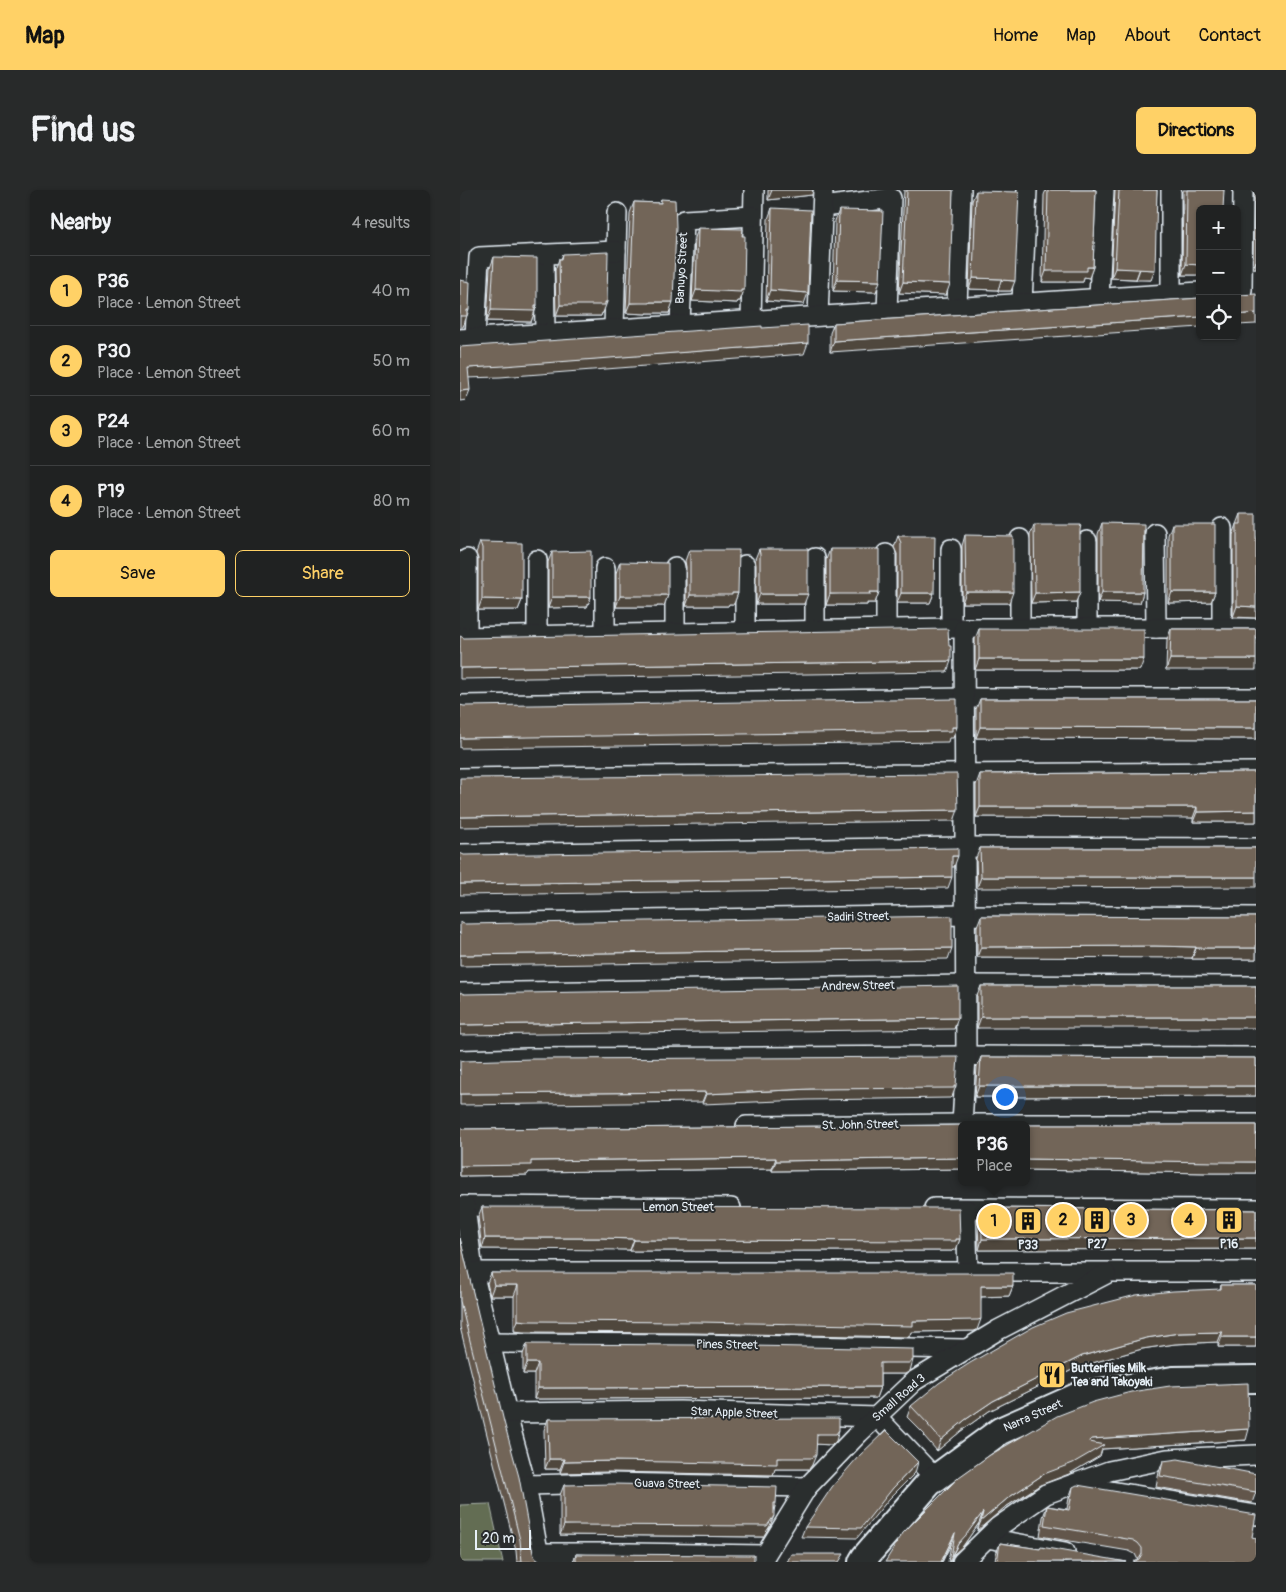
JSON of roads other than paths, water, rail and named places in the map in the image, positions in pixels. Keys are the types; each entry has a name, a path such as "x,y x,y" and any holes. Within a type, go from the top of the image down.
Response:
{"street":[{"path":"751,320 754,190"},
{"path":"957,307 961,190"},
{"path":"1022,303 1027,190"},
{"path":"1099,298 1104,190"},
{"path":"1170,293 1171,190"},
{"path":"1243,190 1245,290"},
{"path":"818,316 823,199 891,198 887,312"},
{"path":"614,329 617,213"},
{"name":"Banuyo Street","path":"680,325 684,220 753,216"},
{"path":"616,251 479,257 469,282 468,338 1196,292"},
{"path":"544,254 544,334"},
{"path":"1222,528 1222,628"},
{"path":"1155,533 1156,628"},
{"path":"1020,539 1020,628"},
{"path":"1087,541 1087,628"},
{"path":"951,549 965,698 966,1056 962,1121"},
{"path":"886,554 886,629"},
{"path":"815,558 815,630"},
{"path":"467,559 464,638 958,628 1256,628"},
{"path":"537,560 537,636"},
{"path":"745,566 745,632"},
{"path":"675,567 675,633"},
{"path":"605,568 605,635"},
{"path":"460,705 965,698 1256,698"},
{"path":"460,778 1256,772"},
{"path":"460,854 965,847 1256,848"},
{"name":"Sadiri Street","path":"460,923 965,915 1256,917"},
{"name":"Andrew Street","path":"460,993 965,984 1256,986"},
{"path":"460,1060 966,1056 1256,1057"},
{"name":"St. John Street","path":"733,1126 958,1124"},
{"name":"St. John Street","path":"1030,1124 1256,1124"},
{"path":"462,1206 473,1272 526,1485 540,1558 630,1553 763,1558"},
{"name":"Lemon Street","path":"462,1206 750,1208"},
{"path":"917,1208 1256,1209"},
{"path":"966,1208 968,1272"},
{"path":"473,1272 1256,1272"},
{"name":"Small Road 3","path":"763,1558 807,1487 914,1381 998,1330 1110,1272"},
{"name":"Pines Street","path":"490,1343 693,1344 964,1349"},
{"name":"Narra Street","path":"862,1562 922,1490 935,1478 1000,1431 1081,1395 1173,1380 1256,1379"},
{"name":"Star Apple Street","path":"507,1413 680,1411 877,1417"},
{"path":"877,1417 935,1478"},
{"path":"962,1562 998,1528 1046,1494 1073,1484 1110,1471 1167,1459 1256,1455"},
{"name":"Guava Street","path":"526,1485 610,1483 807,1487"},
{"path":"1073,1484 1256,1515"},
{"path":"987,1538 1083,1555"}],"place":[{"name":"P30","path":"1063,1220"},
{"name":"P27","path":"1097,1220"},
{"name":"P24","path":"1131,1220"},
{"name":"P19","path":"1189,1220"},
{"name":"P16","path":"1229,1220"},
{"name":"P36","path":"994,1221"},
{"name":"P33","path":"1028,1221"},
{"name":"Butterflies Milk Tea and Takoyaki","path":"1052,1375"}]}
